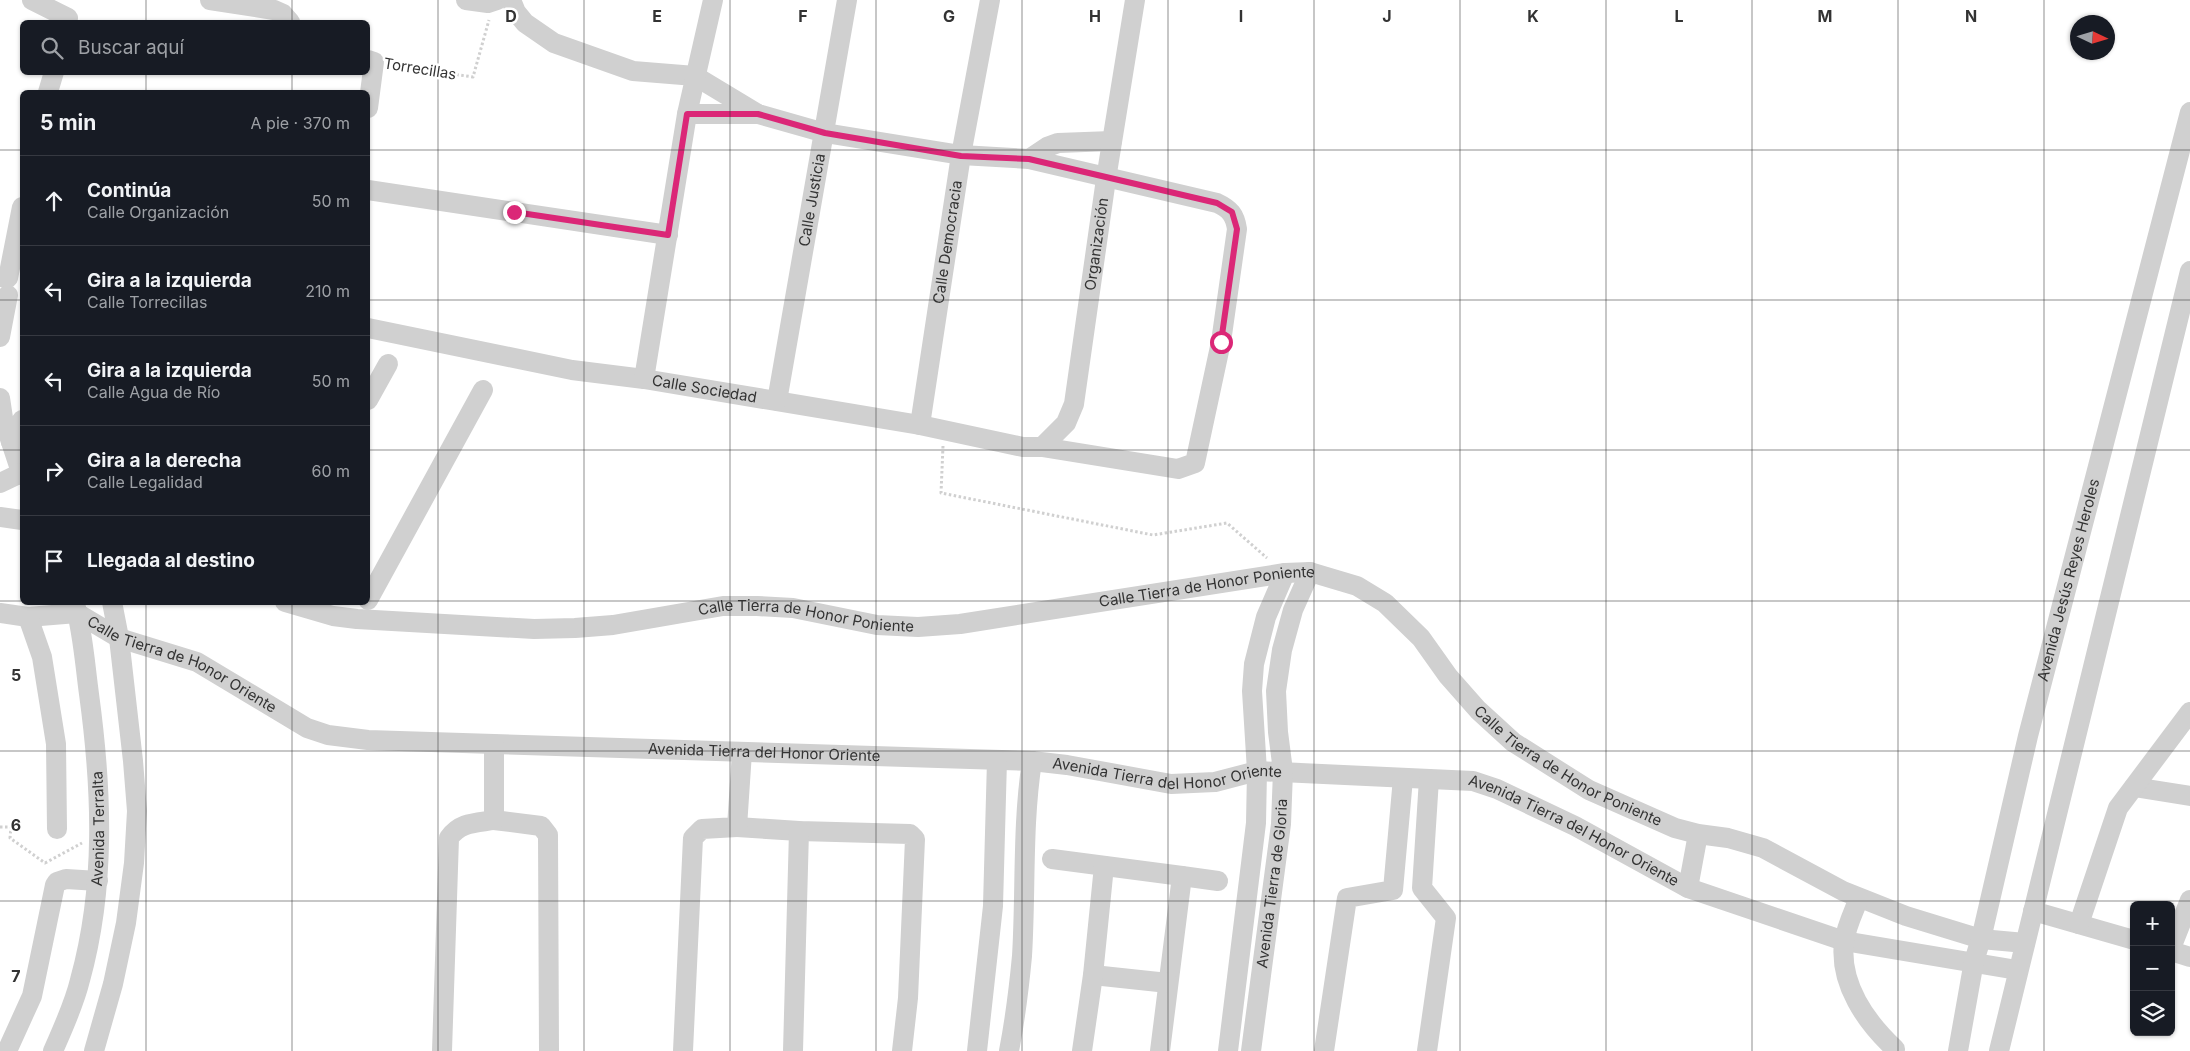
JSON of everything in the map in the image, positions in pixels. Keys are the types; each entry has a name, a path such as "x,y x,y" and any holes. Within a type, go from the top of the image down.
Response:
{"street":[{"path":"32,0 68,14"},
{"path":"210,0 243,2 278,12 288,20"},
{"path":"466,0 501,1 516,12 525,23 554,43 633,71 695,76 758,114 825,133 961,156 1029,159 1106,178"},
{"path":"644,379 687,114 713,0"},
{"name":"Calle Justicia","path":"777,401 847,0"},
{"name":"Calle Democracia","path":"920,425 961,156 990,0"},
{"name":"Organización","path":"1042,446 1066,423 1074,404 1106,178 1135,0"},
{"path":"369,90 371,61"},
{"path":"49,90 53,75"},
{"name":"Avenida Jesús Reyes Heroles","path":"1958,1051 1974,961 1981,939 2028,736 2190,112"},
{"path":"687,114 758,114"},
{"path":"1029,159 1047,147 1058,143 1112,141"},
{"name":"Calle Sociedad","path":"370,328 572,370 644,379 920,425 1023,447 1042,446 1178,469 1196,463 1221,342 1237,229 1232,212 1217,203 1106,178"},
{"path":"370,190 668,235"},
{"path":"0,337 5,283 20,216"},
{"path":"1999,1051 2190,272"},
{"path":"370,396 388,364"},
{"path":"370,596 483,390"},
{"path":"0,398 3,418 20,468"},
{"path":"11,442 20,424"},
{"path":"0,483 20,475"},
{"path":"0,518 20,520"},
{"name":"Calle Tierra de Honor Poniente","path":"295,605 333,616 364,607 534,629 613,625 723,606 793,608 877,626 918,627 960,624 1285,574 1310,572 1357,586 1385,603 1421,638 1448,676 1478,710 1513,742 1589,790 1652,819 1698,834 1728,838 1763,848 1843,891 1906,916 1981,939 2025,943"},
{"name":"Avenida Tierra de Gloria","path":"1251,1051 1281,824 1283,771 1278,732 1276,691 1282,650 1293,610 1310,572"},
{"name":"Avenida Tierra de Gloria","path":"1228,1051 1256,823 1257,771 1252,719 1254,664 1266,616 1285,574"},
{"path":"94,1051 114,984 126,923 134,863 137,811 134,761 119,638 113,605"},
{"path":"0,613 28,617 49,617 76,608"},
{"name":"Calle Tierra de Honor Oriente","path":"76,608 119,638 197,662 285,716"},
{"name":"Avenida Terralta","path":"53,1051 80,981 89,944 98,881 99,789 95,743 76,608"},
{"path":"28,617 42,657 56,744 57,829"},
{"path":"42,657 49,617"},
{"path":"2079,924 2118,808 2190,712"},
{"name":"Avenida Tierra del Honor Oriente","path":"285,716 307,728 328,735 368,740 1032,761 1067,765 1171,784 1215,782 1257,771 1472,781 1485,784 1575,826 1688,888 1844,941 1974,961 2018,970"},
{"path":"494,744 494,820"},
{"path":"737,826 742,752"},
{"path":"977,1051 993,906 997,760"},
{"path":"1009,1051 1022,956 1024,850 1028,786 1032,761"},
{"path":"1324,1051 1347,898 1393,890 1403,778"},
{"path":"1427,1051 1446,918 1422,888 1429,779"},
{"path":"2134,787 2190,796"},
{"path":"442,1051 450,838 456,829 494,820 541,826 548,835 549,1051"},
{"path":"683,1051 694,838 702,829 737,826 798,831 910,834 915,839 908,998 902,1051"},
{"path":"793,1051 798,831"},
{"path":"1688,888 1698,834"},
{"path":"1052,859 1218,881"},
{"path":"1082,1051 1093,975 1104,866"},
{"path":"1160,1051 1182,876"},
{"path":"7,1051 32,996 57,882 66,879 98,881"},
{"path":"1859,898 1844,941 1844,962 1856,1002 1880,1035 1895,1049"},
{"path":"2173,946 2190,900"},
{"path":"2033,911 2130,939"},
{"path":"2175,951 2190,956"},
{"path":"1093,975 1168,983"}],"path":[{"name":"Torrecillas","path":"371,61 473,77 501,1"},
{"path":"944,431 941,493 1153,535 1227,523 1285,574"}],"route":[{"path":"514,212 668,235 687,114 758,114 825,133 961,156 1029,159 1217,203 1232,212 1236,220 1237,229 1221,342"}]}
